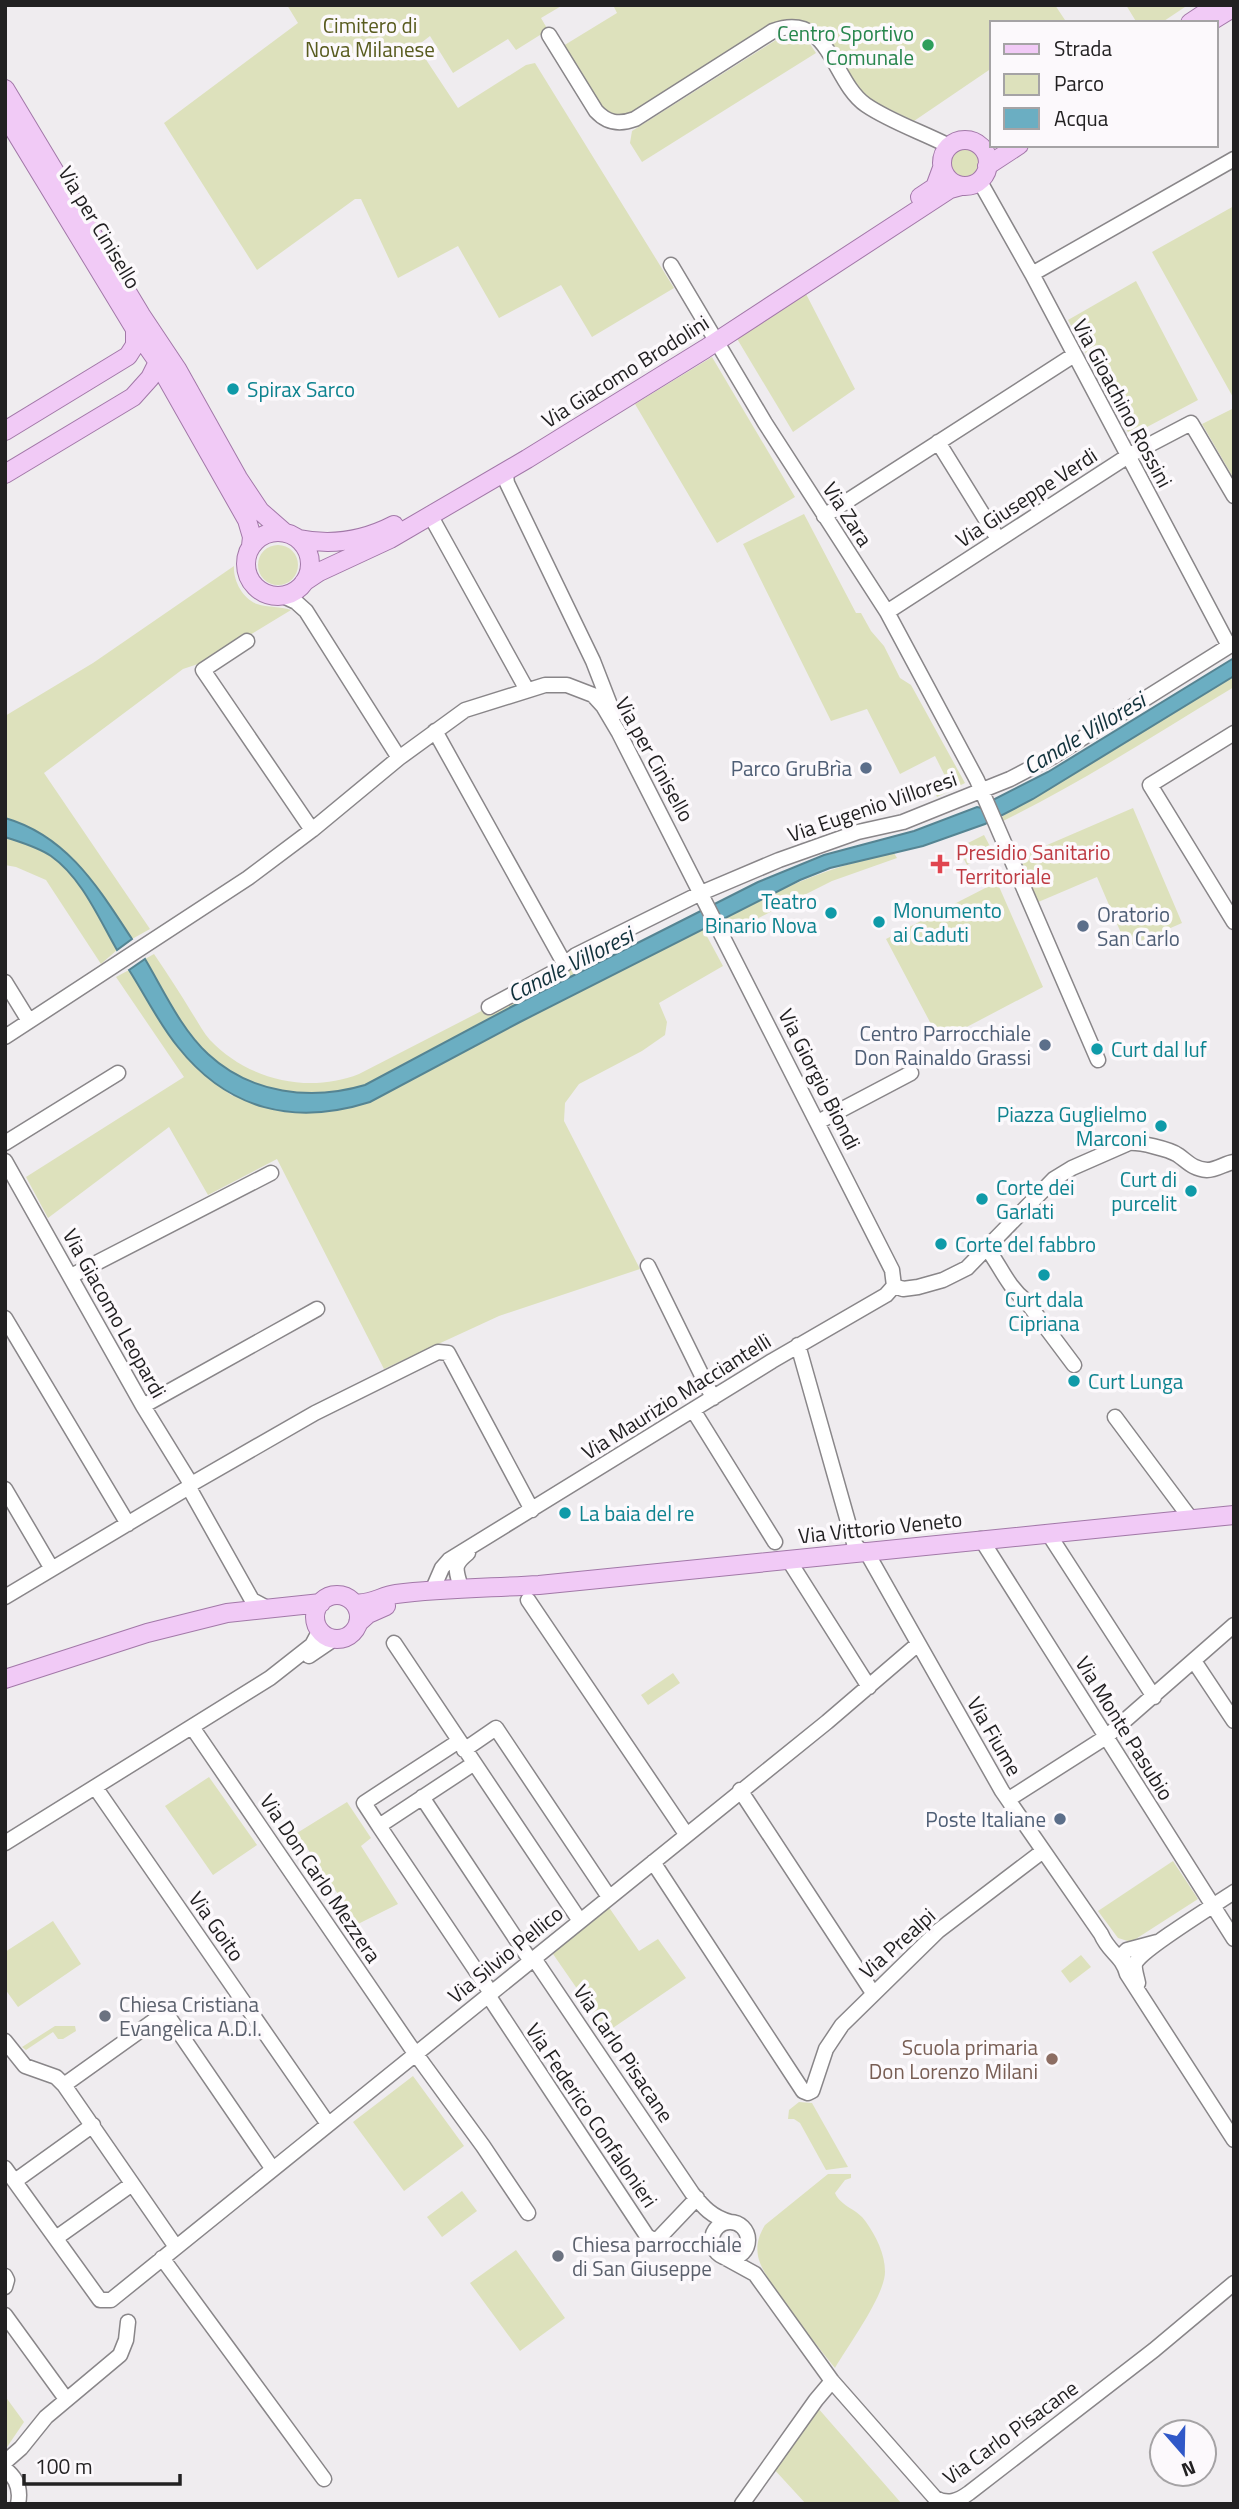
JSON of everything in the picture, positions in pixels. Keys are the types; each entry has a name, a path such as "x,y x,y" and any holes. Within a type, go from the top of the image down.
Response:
{"main road":[{"path":"1193,21 1217,5"},
{"path":"1211,21 1234,7"},
{"name":"Via per Cinisello","path":"5,89 138,322 158,362 260,511 306,547 310,558 309,572 304,582"},
{"name":"Via per Cinisello","path":"5,115 138,322 177,369 182,395 247,520 252,537 246,561 250,579 265,593 281,596"},
{"path":"983,173 985,145 962,140 949,146 943,156 942,168 949,180 961,186 970,185 1016,147"},
{"name":"Via Giacomo Brodolini","path":"291,536 339,543 366,537 395,525 452,493 714,337 930,191 937,184 942,168"},
{"name":"Via Giacomo Brodolini","path":"304,582 319,572 390,540 510,469 950,188 961,186"},
{"path":"5,431 121,361 133,350 138,322"},
{"path":"121,361 158,362 150,378 132,397"},
{"path":"5,474 132,397 155,390 182,395"},
{"path":"251,546 264,535 291,536"},
{"path":"281,596 295,591 304,582"},
{"name":"Via Vittorio Veneto","path":"358,1623 368,1614 392,1604 472,1595 529,1593 788,1559 1234,1515"},
{"name":"Via Vittorio Veneto","path":"354,1603 365,1604 393,1595 461,1588 529,1593"},
{"path":"195,1622 301,1614 323,1623 340,1639 351,1634 358,1623 354,1603 341,1596 334,1596 323,1623"},
{"path":"5,1679 147,1633 227,1613 267,1608 323,1623"}],"street":[{"path":"549,35 596,111 607,120 625,123 774,31 789,27 799,28 818,37 855,94 867,106 949,146"},
{"path":"1031,274 1234,159"},
{"name":"Via Gioachino Rossini","path":"983,173 1031,274 1232,645"},
{"name":"Via Zara","path":"671,265 824,516 887,612 984,797 1098,1060"},
{"path":"824,516 1074,355"},
{"name":"Via Giuseppe Verdi","path":"887,612 1128,456 1191,423 1234,496"},
{"path":"938,442 998,540"},
{"path":"510,469 506,476 507,483 601,681 619,733"},
{"path":"434,522 527,690"},
{"name":"Via per Cinisello","path":"304,582 306,611"},
{"name":"Via per Cinisello","path":"281,596 296,602 306,611 399,758 465,710 527,690 556,684 586,691 603,706 619,733 704,900"},
{"path":"247,642 203,670 312,830"},
{"name":"Via Eugenio Villoresi","path":"489,1007 556,971 576,955 704,900 814,847 984,797 1232,645"},
{"path":"586,691 594,690 601,681"},
{"path":"436,731 564,963"},
{"path":"1234,733 1150,785 1234,922"},
{"path":"5,1037 248,878 312,830 399,758"},
{"name":"Via Giorgio Biondi","path":"704,900 892,1270 894,1286"},
{"path":"5,982 29,1021"},
{"path":"5,1143 118,1073"},
{"path":"818,1122 911,1073"},
{"path":"894,1286 907,1289 943,1280 967,1268 1054,1179 1079,1164 1133,1142 1173,1153 1188,1164 1203,1169 1213,1170 1234,1162"},
{"name":"Via Giacomo Leopardi","path":"5,1161 252,1600 267,1608"},
{"path":"71,1276 271,1173"},
{"path":"983,1251 998,1262 1005,1278 1026,1301 1074,1365"},
{"path":"648,1266 712,1398"},
{"name":"Via Maurizio Macciantelli","path":"432,1591 442,1568 449,1560 798,1345 886,1295 894,1286"},
{"path":"143,1406 317,1309"},
{"path":"5,1318 128,1524"},
{"name":"Via Fiume","path":"798,1345 856,1546 866,1551 1009,1799 1043,1851 1106,1945 1130,1957"},
{"path":"5,1597 316,1413 438,1352 448,1353 532,1510"},
{"path":"693,1410 775,1542"},
{"path":"1115,1416 1191,1519"},
{"path":"5,1489 52,1569"},
{"path":"1048,1533 1154,1697"},
{"name":"Via Monte Pasubio","path":"981,1539 1234,1939"},
{"name":"Via Maurizio Macciantelli","path":"461,1588 457,1565 480,1543"},
{"path":"788,1559 869,1687"},
{"path":"529,1593 686,1834"},
{"path":"5,1843 280,1671 312,1645 323,1623"},
{"path":"1009,1799 1106,1737 1234,1625"},
{"path":"394,1643 580,1921"},
{"name":"Via Silvio Pellico","path":"55,2238 100,2300 111,2300 869,1687 918,1644"},
{"path":"1194,1661 1234,1721"},
{"name":"Via Don Carlo Mezzera","path":"192,1727 528,2213"},
{"path":"489,1994 364,1803 496,1728 609,1897"},
{"path":"379,1826 473,1764"},
{"name":"Via Goito","path":"95,1787 328,2124"},
{"path":"740,1790 873,1993"},
{"name":"Via Carlo Pisacane","path":"422,1797 530,1960 537,1963 700,2203 717,2218 730,2222"},
{"name":"Via Prealpi","path":"653,1862 803,2091 808,2093 812,2091 831,2041 842,2025 873,1993 938,1931 1043,1851"},
{"path":"1234,1892 1162,1940 1130,1957 1139,1988 1234,2140"},
{"name":"Via Federico Confalonieri","path":"489,1994 649,2238 658,2239 700,2203"},
{"path":"64,2085 162,2015 168,2016 272,2168"},
{"path":"5,2041 25,2066 56,2077 64,2085 176,2247"},
{"path":"15,2181 93,2125"},
{"path":"5,2168 55,2238 132,2184"},
{"name":"Via Carlo Pisacane","path":"700,2203 712,2238"},
{"path":"730,2222 742,2227 748,2243 746,2249 736,2257 724,2257 715,2250 712,2238 718,2227 730,2222"},
{"name":"Via Carlo Pisacane","path":"748,2243 755,2274 832,2381 935,2498 943,2502 951,2502 970,2493 1154,2350 1234,2283"},
{"name":"Via Carlo Pisacane","path":"724,2257 755,2274"},
{"path":"162,2258 324,2479"},
{"path":"5,2276 5,2287"},
{"path":"5,2315 66,2399"},
{"path":"5,2462 21,2448 46,2417 120,2355 126,2340 128,2322"},
{"path":"748,2501 816,2400 832,2381"},
{"path":"18,2504 18,2486 9,2472 21,2448"}],"green space":[{"name":"Cimitero di Nova Milanese","path":"287,5 563,5 541,18 548,30 516,50 508,39 453,73 430,36 417,46 458,108 526,65 535,63 674,288 592,337 561,285 499,318 458,246 398,278 361,199 355,199 257,270 164,123 298,23"},
{"path":"613,5 1055,5 1066,21 990,21 990,69 914,121 868,99 829,41 807,25 793,22 776,23 630,115 612,116 601,107 563,46 617,13"},
{"path":"1126,5 1188,5 1164,21 1136,21"},
{"path":"794,36 810,44 816,53 642,162 630,143 632,131 776,40"},
{"path":"965,148 976,152 980,163 976,174 965,178 954,174 950,163 954,152"},
{"path":"1234,206 1234,399 1152,252"},
{"path":"1136,281 1198,400 1130,436 1068,320"},
{"path":"805,292 855,389 793,432 736,337"},
{"path":"712,357 795,497 717,543 635,404"},
{"path":"1234,408 1234,479 1202,424"},
{"path":"804,514 856,613 861,613 884,646 900,678 911,685 965,783 937,797 934,790 948,782 935,756 900,774 867,709 831,721 743,544"},
{"path":"278,545 286,546 292,551 297,557 297,573 292,579 286,584 278,585 270,584 264,579 259,573 258,565 259,557 264,551 270,546"},
{"path":"234,566 237,583 243,594 252,602 291,610 207,661 183,669 44,773 150,929 132,939 80,866 47,837 5,818 5,716 93,663"},
{"path":"1234,676 1234,687 1091,774 1003,821 1001,818 1004,815"},
{"path":"1133,808 1182,923 1127,947 1097,877 1036,903 1017,858"},
{"path":"984,835 993,852 967,865 958,848"},
{"path":"5,837 35,847 51,856 81,887 117,950 101,964 46,880 5,865"},
{"path":"894,853 897,858 832,881 733,931 725,917 807,879 849,864"},
{"path":"997,882 1043,987 940,1041 886,939"},
{"path":"703,929 723,966 659,1003 667,1022 665,1035 642,1051 579,1084 565,1103 564,1121 640,1269 499,1316 384,1369 277,1159 208,1195 169,1127 48,1218 26,1177 184,1077 116,977 129,970 176,1045 195,1067 231,1095 283,1112 309,1113 370,1102"},
{"path":"154,954 205,1034 225,1054 260,1074 299,1083 340,1080 359,1074 569,966 574,975 365,1085 324,1093 303,1093 262,1086 243,1078 208,1054 181,1021 145,959"},
{"path":"673,1673 680,1683 648,1705 641,1695"},
{"path":"209,1777 257,1845 213,1875 165,1806"},
{"path":"347,1802 371,1838 361,1846 398,1904 358,1924 297,1833"},
{"path":"1173,1861 1198,1899 1131,1942 1118,1938 1098,1911"},
{"path":"608,1906 639,1951 658,1939 686,1978 607,2032 553,1954"},
{"path":"53,1921 81,1964 18,2007 5,1989 5,1952"},
{"path":"1081,1955 1091,1967 1070,1983 1061,1971"},
{"path":"55,2026 75,2026 76,2031 63,2039 58,2039 53,2032 26,2050 22,2047"},
{"path":"413,2076 464,2146 404,2191 353,2122"},
{"path":"799,2102 812,2103 848,2167 826,2170 800,2123 788,2119 789,2110"},
{"path":"828,2174 851,2174 851,2178 845,2180 835,2193 841,2202 859,2214 870,2227 885,2265 883,2282 873,2307 835,2368 779,2296 762,2267 757,2252 758,2240 765,2225"},
{"path":"462,2191 477,2211 442,2237 427,2217"},
{"path":"516,2250 565,2318 520,2351 470,2283"},
{"path":"5,2396 24,2422 5,2450"},
{"path":"817,2407 902,2504 806,2504 772,2467"}],"water":[{"path":"1234,658 1234,676 1033,799 985,824 923,846 830,868 800,880 520,1022 370,1102 342,1109 289,1112 264,1107 218,1086 197,1068 171,1038 129,970 145,959 198,1044 243,1078 262,1086 303,1093 324,1093 365,1085 511,1007 758,882 824,855 914,831 977,807 982,808 983,805 1048,772"},
{"path":"5,818 47,837 80,866 132,939 117,950 72,876 46,853 5,837"}],"place":[{"name":"Centro Sportivo Comunale","path":"928,45"},
{"name":"Spirax Sarco","path":"233,389"},
{"name":"Parco GruBrìa","path":"866,768"},
{"name":"Presidio Sanitario Territoriale","path":"940,864"},
{"name":"Teatro Binario Nova","path":"831,913"},
{"name":"Monumento ai Caduti","path":"879,922"},
{"name":"Oratorio San Carlo","path":"1083,926"},
{"name":"Centro Parrocchiale Don Rainaldo Grassi","path":"1045,1045"},
{"name":"Curt dal luf","path":"1097,1049"},
{"name":"Piazza Guglielmo Marconi","path":"1161,1126"},
{"name":"Curt di purcelit","path":"1191,1191"},
{"name":"Corte dei Garlati","path":"982,1199"},
{"name":"Corte del fabbro","path":"941,1244"},
{"name":"Curt dala Cipriana","path":"1044,1275"},
{"name":"Curt Lunga","path":"1074,1381"},
{"name":"La baia del re","path":"565,1513"},
{"name":"Poste Italiane","path":"1060,1819"},
{"name":"Chiesa Cristiana Evangelica A.D.I.","path":"105,2016"},
{"name":"Scuola primaria Don Lorenzo Milani","path":"1052,2059"},
{"name":"Chiesa parrocchiale di San Giuseppe","path":"558,2256"}],"water label":[{"name":"Canale Villoresi","path":"1084,733"},
{"name":"Canale Villoresi","path":"570,964"}]}
